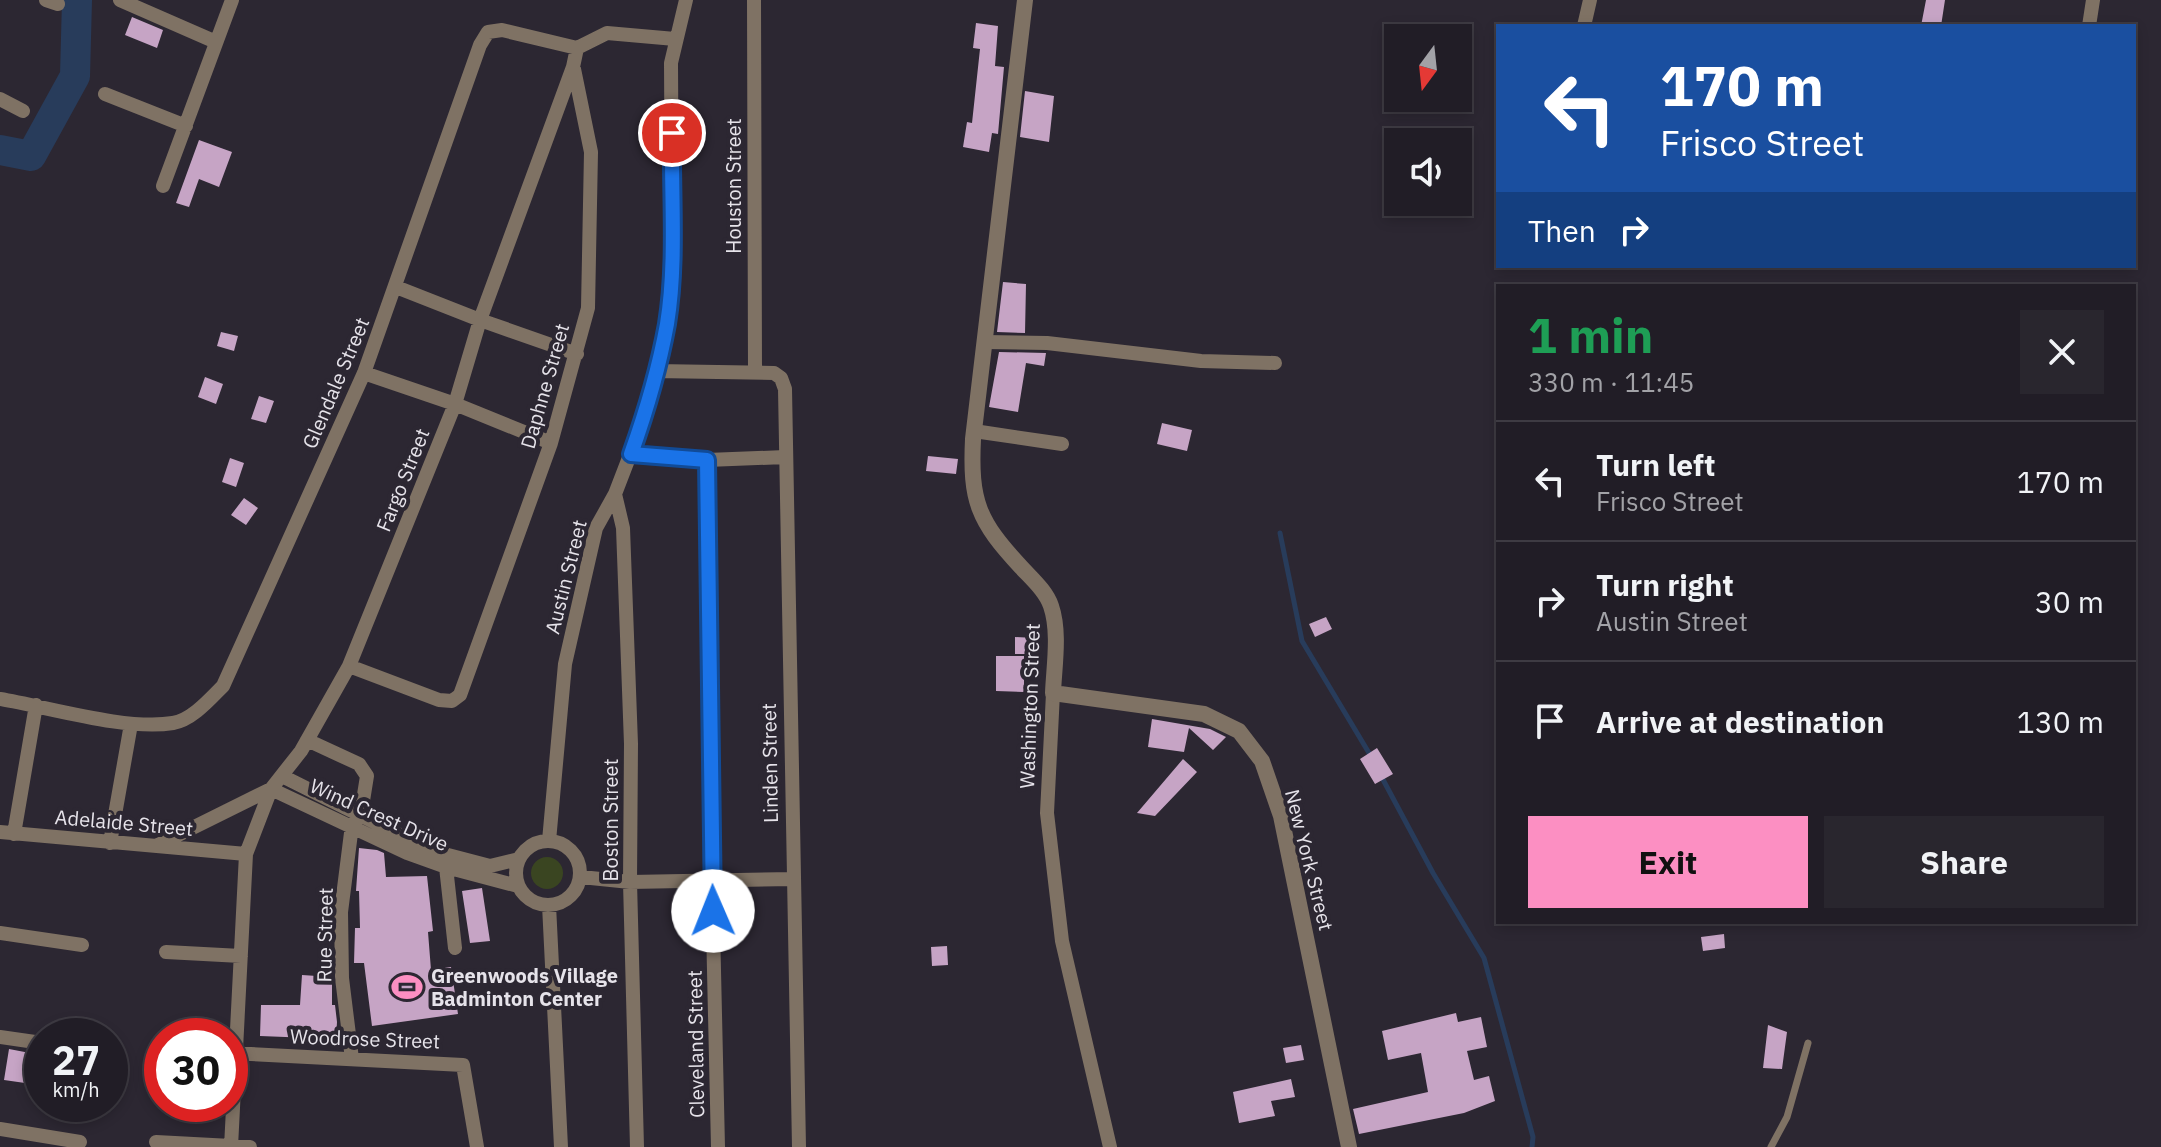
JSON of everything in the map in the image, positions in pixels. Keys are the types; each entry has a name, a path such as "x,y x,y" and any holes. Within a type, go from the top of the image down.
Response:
{"street":[{"path":"120,0 216,42"},
{"path":"163,186 232,0"},
{"name":"Austin Street","path":"549,841 565,664 596,528 615,494 645,416 667,324 671,280 670,103 675,39 686,0"},
{"name":"Houston Street","path":"754,0 755,372"},
{"name":"Washington Street","path":"1025,0 974,431 971,480 979,512 996,538 1041,588 1051,606 1054,626 1053,693 1047,813 1062,941 1110,1147"},
{"path":"1584,24 1590,0"},
{"path":"2089,24 2093,0"},
{"name":"Glendale Street","path":"131,724 176,723 201,708 223,686 364,373 480,45 488,32 502,30 577,48"},
{"path":"577,48 607,33 675,39"},
{"name":"Fargo Street","path":"156,846 271,789 307,740 349,666 455,404 480,320 573,67 577,48"},
{"name":"Daphne Street","path":"349,666 439,700 452,701 460,695 551,443 588,308 591,152 573,67"},
{"path":"105,94 186,126"},
{"path":"0,99 23,111"},
{"path":"396,287 577,354"},
{"path":"985,342 1047,343 1201,361 1275,363"},
{"path":"656,371 755,372"},
{"name":"Linden Street","path":"755,372 774,373 781,378 785,389 799,1147"},
{"path":"364,373 455,404 551,443"},
{"path":"974,431 1062,444"},
{"path":"631,454 707,460 785,457"},
{"name":"Cleveland Street","path":"707,460 718,1147"},
{"name":"Boston Street","path":"615,494 623,528 631,744 630,882 637,1147"},
{"name":"New York Street","path":"1053,693 1204,714 1239,731 1262,761 1281,816 1349,1147"},
{"path":"0,699 131,724 110,843"},
{"path":"7,833 36,705"},
{"name":"Rue Street","path":"307,740 359,764 367,776 362,807 355,820 341,912 342,978 352,1059"},
{"name":"Wind Crest Drive","path":"282,776 407,853 518,886"},
{"path":"236,1018 246,854 271,789"},
{"name":"Wind Crest Drive","path":"271,789 462,859 490,866 519,859"},
{"name":"Adelaide Street","path":"7,833 246,854"},
{"path":"549,841 569,848 580,866 581,877 567,900 549,905 531,900 518,886 516,877 519,859 531,845 549,841"},
{"path":"446,867 455,948"},
{"path":"581,877 630,882 793,879"},
{"path":"549,905 561,1147"},
{"path":"0,933 82,945"},
{"path":"166,952 241,956"},
{"path":"0,1037 24,1040"},
{"name":"Woodrose Street","path":"248,1054 463,1065 477,1147"},
{"path":"231,1146 232,1122"},
{"path":"0,1129 80,1142"},
{"path":"156,1142 250,1147"}],"lane":[{"path":"1771,1147 1787,1117 1808,1043"}],"green space":[{"path":"547,857 558,862 563,873 558,884 547,889 536,884 531,873 536,862"}],"building":[{"path":"1926,0 1945,0 1941,24 1921,24"},
{"path":"132,17 163,30 157,48 125,35"},
{"path":"976,23 998,26 995,66 1004,67 998,134 992,133 989,152 963,147 967,122 972,123 980,49 973,48"},
{"path":"1025,91 1054,96 1049,142 1020,137"},
{"path":"199,140 232,152 219,187 199,179 189,207 176,203"},
{"path":"1003,282 1026,284 1025,333 997,332"},
{"path":"221,332 238,336 234,351 217,346"},
{"path":"999,352 1046,353 1044,366 1026,363 1018,412 989,407"},
{"path":"205,377 223,384 216,404 198,397"},
{"path":"259,396 274,401 266,423 251,419"},
{"path":"1162,423 1192,430 1187,451 1157,444"},
{"path":"928,456 958,459 956,474 926,471"},
{"path":"230,458 244,463 236,487 222,482"},
{"path":"244,498 258,508 246,525 231,515"},
{"path":"1326,617 1332,629 1315,637 1309,624"},
{"path":"1015,637 1035,638 1035,654 1015,654"},
{"path":"996,656 1024,656 1024,692 996,691"},
{"path":"1152,719 1210,729 1226,737 1213,750 1189,728 1184,752 1148,747"},
{"path":"1377,748 1393,774 1375,784 1360,759"},
{"path":"1183,759 1197,772 1155,816 1137,813"},
{"path":"359,848 384,853 386,877 427,876 433,931 428,932 431,970 451,967 458,1014 372,1026 364,963 354,963 355,928 360,928 359,891 356,891"},
{"path":"482,888 490,941 470,943 462,891"},
{"path":"1724,934 1725,948 1703,951 1701,937"},
{"path":"947,946 948,965 932,966 931,947"},
{"path":"302,975 332,977 336,1039 260,1036 261,1005 300,1005"},
{"path":"1456,1013 1458,1022 1481,1017 1487,1047 1467,1051 1474,1080 1489,1076 1495,1101 1464,1113 1359,1134 1353,1109 1428,1092 1421,1053 1388,1060 1382,1031"},
{"path":"1768,1025 1787,1032 1782,1069 1763,1068"},
{"path":"1301,1045 1304,1060 1286,1063 1283,1048"},
{"path":"9,1049 24,1052 24,1083 4,1080"},
{"path":"1291,1079 1295,1097 1271,1101 1275,1116 1239,1123 1233,1092"}],"waterway":[{"path":"0,150 31,156 75,76 77,0"},
{"path":"1280,533 1302,641 1372,758"},
{"path":"1380,774 1433,873 1484,958 1533,1137 1532,1147"}],"place":[{"name":"Greenwoods Village Badminton Center","path":"407,987"}],"route":[{"path":"672,133 671,280 667,324 645,416 631,454 707,460 713,911"}]}
